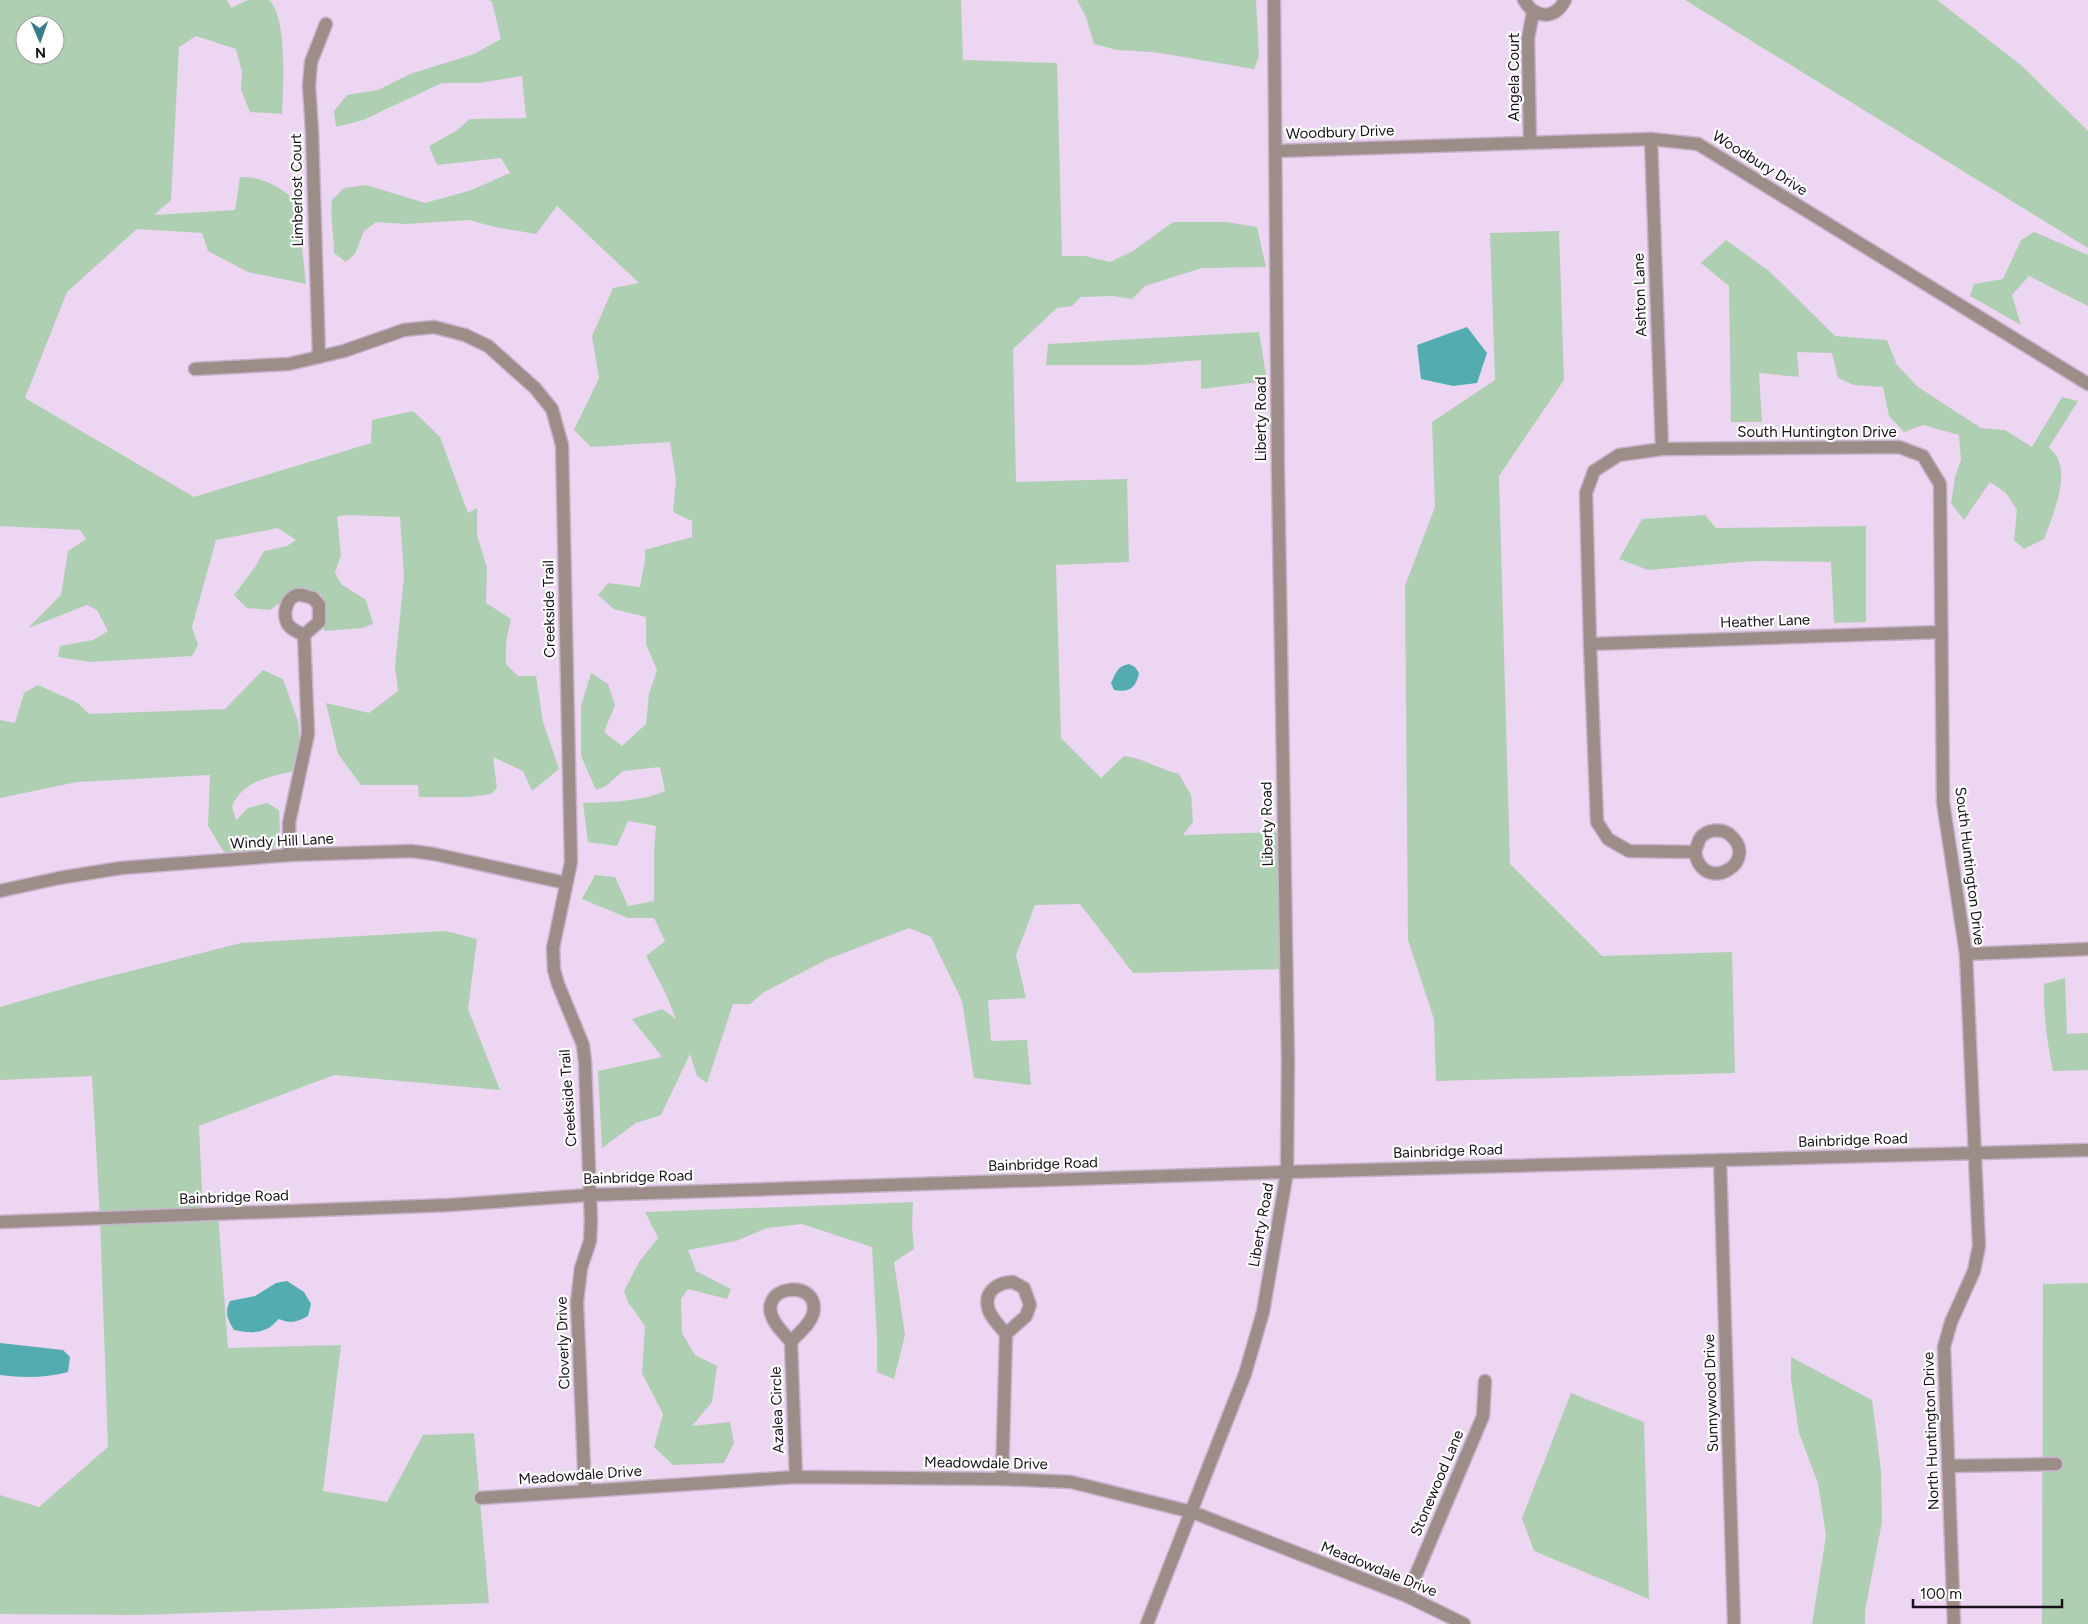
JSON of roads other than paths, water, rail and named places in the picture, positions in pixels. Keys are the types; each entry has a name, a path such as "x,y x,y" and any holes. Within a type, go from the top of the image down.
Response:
{"street":[{"name":"Liberty Road","path":"1147,1624 1245,1374 1263,1312 1287,1172 1288,1061 1278,472 1274,0"},
{"path":"1524,0 1529,9 1540,15 1550,15 1559,10 1565,0"},
{"name":"Angela Court","path":"1530,142 1528,39 1534,12"},
{"name":"Limberlost Court","path":"319,357 309,86 311,62 326,24"},
{"name":"Woodbury Drive","path":"1276,151 1651,139 1698,144 2088,384"},
{"name":"Ashton Lane","path":"1651,139 1662,449"},
{"name":"Creekside Trail","path":"195,369 276,365 344,351 404,330 434,327 452,331 488,346 535,388 552,409 562,445 572,862 553,948 554,970 583,1045 590,1195"},
{"name":"South Huntington Drive","path":"1695,852 1629,851 1608,839 1597,822 1586,493 1594,471 1619,455 1662,449 1899,447 1923,456 1940,484 1943,802 1966,954 1974,1153"},
{"name":"Heather Lane","path":"1590,644 1942,632"},
{"path":"290,856 289,823 308,734 304,635"},
{"name":"Windy Hill Lane","path":"0,891 59,878 121,868 290,856 411,851 434,854 566,883"},
{"path":"1966,954 2088,949"},
{"name":"Bainbridge Road","path":"0,1222 449,1205 590,1195 1287,1172 2088,1150"},
{"name":"North Huntington Drive","path":"1954,1624 1944,1347 1951,1322 1974,1271 1979,1246 1974,1153"},
{"name":"Sunnywood Drive","path":"1720,1160 1734,1624"},
{"name":"Cloverly Drive","path":"585,1491 576,1302 580,1268 590,1241 590,1195"},
{"path":"1002,1479 1006,1334"},
{"name":"Azalea Circle","path":"791,1342 796,1477"},
{"name":"Stonewood Lane","path":"1407,1596 1483,1416 1485,1381"},
{"path":"1948,1466 2056,1464"},
{"name":"Meadowdale Drive","path":"481,1498 796,1477 1002,1479 1071,1482 1192,1512 1407,1596 1464,1624"}]}
